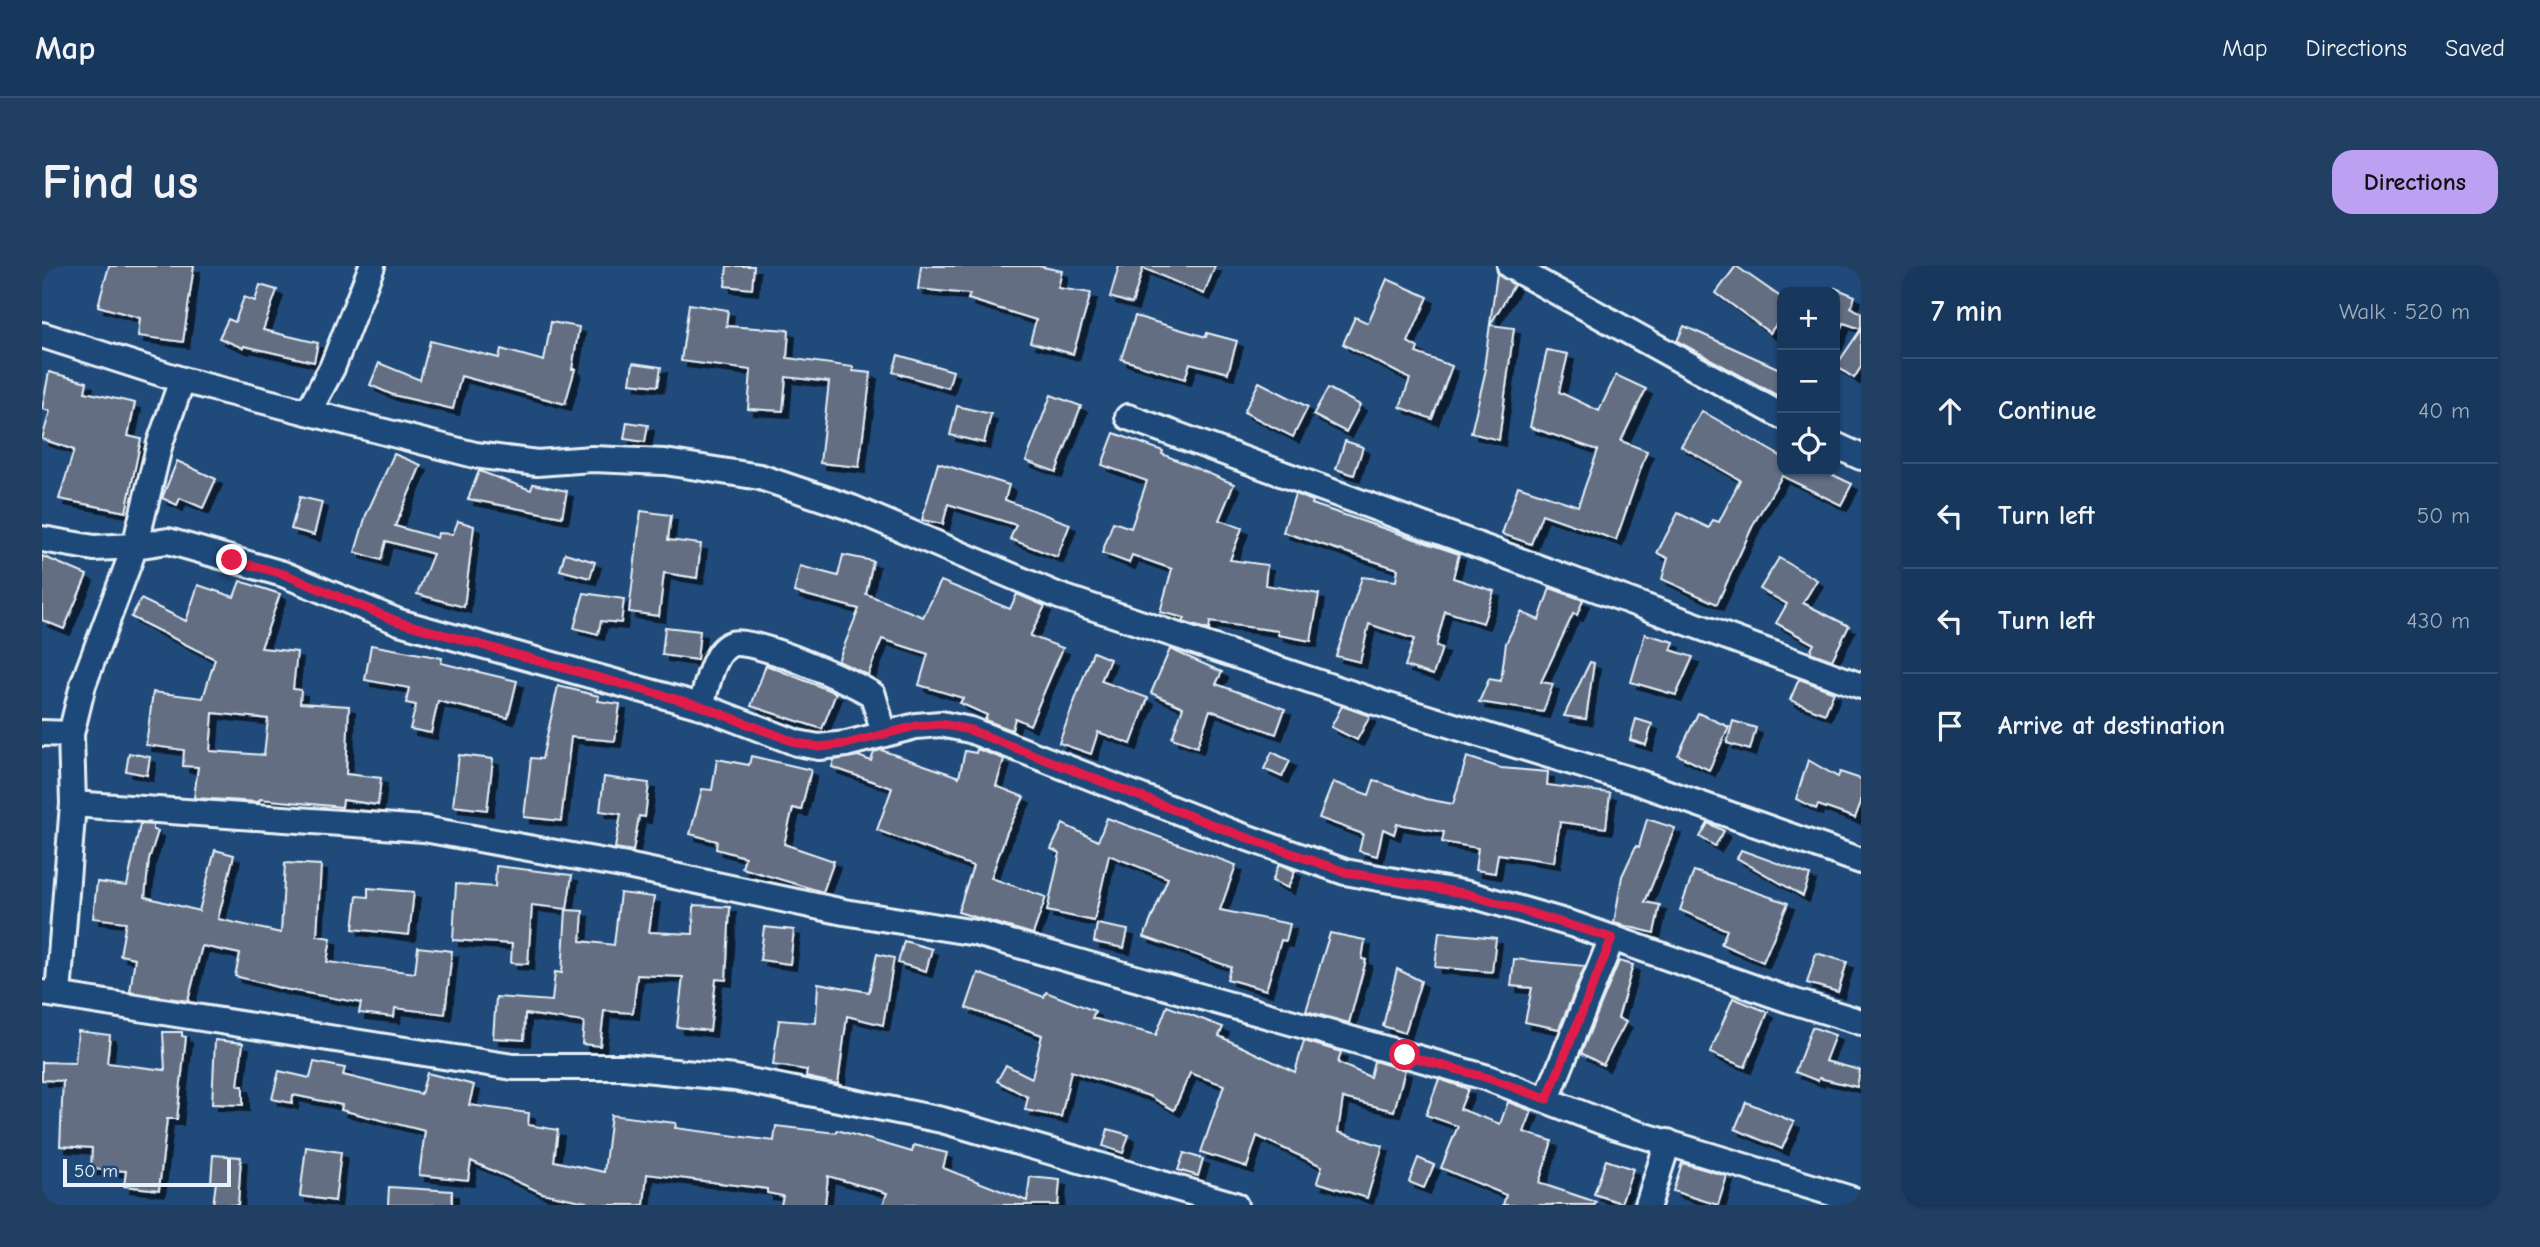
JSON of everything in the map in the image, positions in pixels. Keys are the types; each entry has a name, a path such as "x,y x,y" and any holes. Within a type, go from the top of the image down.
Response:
{"street":[{"path":"308,412 332,368 372,266"},
{"path":"1510,266 1777,413"},
{"path":"42,335 182,380 475,455 537,463 592,459 665,462 760,477 852,509 1059,596 1382,704 1634,781 1861,861"},
{"path":"182,380 160,443 135,546 83,685 71,734 73,804 50,993 513,1067 624,1067 735,1078 942,1120 1235,1205"},
{"path":"1128,417 1861,686"},
{"path":"1840,447 1861,457"},
{"path":"42,539 94,548 168,541 284,574 399,622 701,706 797,743 819,747 846,744 916,726 941,724 970,730 1231,832 1345,872 1468,894 1612,938 1861,1022"},
{"path":"701,706 719,653 732,643 751,644 854,681 873,695 884,734"},
{"path":"42,733 71,734"},
{"path":"73,804 424,829 627,866 844,912 976,933 1488,1078 1616,1127 1861,1202"},
{"path":"1547,1099 1612,938"},
{"path":"1648,1205 1668,1142"}],"building":[{"path":"109,266 194,266 183,342 138,336 140,318 98,306"},
{"path":"727,266 754,266 752,289 725,286"},
{"path":"921,266 1038,266 1062,271 1058,288 1091,293 1073,354 1030,342 1036,320 968,299 970,294 918,289"},
{"path":"1119,266 1215,266 1204,294 1143,268 1132,304 1110,297"},
{"path":"1736,266 1777,295 1777,323 1770,333 1716,293"},
{"path":"1497,273 1514,285 1490,325 1514,328 1499,440 1471,433 1486,369 1484,368"},
{"path":"1387,279 1428,297 1408,342 1418,348 1416,353 1452,366 1432,419 1400,407 1410,379 1343,344 1355,317 1368,323"},
{"path":"260,285 277,290 263,330 318,343 314,362 244,346 243,348 219,338 228,319 235,322 244,297 255,301"},
{"path":"1840,290 1855,296 1851,307 1861,313 1861,329 1844,323 1840,333"},
{"path":"689,304 728,310 726,326 789,330 787,358 853,367 853,371 871,373 859,467 820,463 829,382 786,377 783,411 748,409 751,370 681,361"},
{"path":"1135,316 1206,337 1207,333 1237,341 1228,373 1190,363 1185,379 1121,359"},
{"path":"551,322 579,327 572,369 575,369 565,404 461,376 453,409 393,395 370,385 379,363 420,380 430,341 499,358 501,349 544,361"},
{"path":"1684,326 1777,368 1777,395 1677,341"},
{"path":"1861,329 1861,367 1854,378 1840,369 1840,360"},
{"path":"1547,350 1568,354 1559,392 1599,411 1616,375 1646,389 1621,441 1647,451 1616,540 1542,514 1531,544 1502,534 1518,486 1578,506 1598,450 1530,427"},
{"path":"898,355 953,371 948,388 893,372"},
{"path":"633,363 661,367 658,386 630,383"},
{"path":"49,372 87,382 85,392 135,403 128,436 141,439 126,512 59,499 74,450 42,439 50,411 42,409"},
{"path":"1259,382 1308,407 1293,437 1244,412"},
{"path":"1328,388 1360,405 1346,432 1313,415"},
{"path":"1051,395 1081,406 1056,472 1026,461"},
{"path":"957,406 991,414 984,443 950,435"},
{"path":"1702,411 1777,454 1777,476 1782,476 1754,523 1717,604 1662,579 1668,558 1657,553 1678,513 1709,528 1713,520 1719,522 1740,480 1681,446"},
{"path":"627,422 648,425 645,442 624,439"},
{"path":"1114,433 1163,451 1162,454 1234,484 1219,520 1242,528 1230,560 1267,565 1265,585 1319,594 1311,641 1278,635 1278,631 1210,622 1209,630 1183,622 1185,618 1160,612 1172,569 1132,555 1129,563 1102,553 1113,522 1131,528 1147,481 1102,465"},
{"path":"1345,441 1363,447 1354,475 1336,469"},
{"path":"394,454 421,465 395,526 437,538 438,533 453,534 458,521 474,526 464,607 417,594 433,554 386,541 381,560 355,552 366,515"},
{"path":"177,461 216,479 203,508 180,498 177,505 162,498"},
{"path":"938,463 1009,485 1005,500 1070,524 1057,557 1010,539 1016,525 948,504 943,524 922,520"},
{"path":"479,471 531,490 533,484 567,491 562,517 468,499"},
{"path":"1782,476 1835,476 1852,484 1841,505"},
{"path":"1295,494 1313,501 1312,504 1459,554 1453,578 1494,591 1483,623 1445,611 1436,646 1442,648 1433,675 1405,666 1414,639 1369,624 1360,662 1336,656 1362,577 1396,581 1398,569 1283,532"},
{"path":"300,497 322,502 314,535 291,529"},
{"path":"641,511 671,515 668,540 701,544 697,578 664,573 659,616 629,612"},
{"path":"565,553 595,562 590,578 560,570"},
{"path":"843,555 873,561 866,594 923,617 941,581 1010,609 1017,594 1045,606 1030,636 1063,648 1030,725 1015,718 1012,730 985,720 987,715 960,703 963,698 919,685 928,654 882,639 868,675 838,661 859,609 794,592 800,566 838,576"},
{"path":"42,556 87,575 64,629 42,620"},
{"path":"1779,558 1817,580 1803,603 1849,626 1832,660 1810,652 1814,644 1776,623 1787,604 1760,589"},
{"path":"240,581 280,594 261,648 297,652 293,689 301,690 300,703 349,706 346,774 381,778 378,805 343,800 342,807 260,799 259,802 194,798 198,767 183,766 184,750 146,745 153,692 203,698 215,659 131,617 141,599 186,621 198,585 234,597","holes":["213,713 268,719 264,755 210,751"]},
{"path":"1550,588 1583,600 1577,615 1573,614 1541,682 1553,684 1543,712 1479,702 1489,679 1501,681 1506,643 1521,612 1539,620"},
{"path":"584,593 624,599 621,623 601,621 598,634 574,628"},
{"path":"665,627 700,631 697,660 662,655"},
{"path":"1645,634 1674,642 1671,650 1693,657 1676,695 1631,682"},
{"path":"371,645 442,658 441,663 517,681 508,718 438,701 431,733 410,729 416,705 406,703 409,688 365,680"},
{"path":"1170,649 1222,672 1216,684 1285,709 1276,734 1210,710 1197,747 1172,738 1183,707 1151,693"},
{"path":"1093,652 1110,659 1101,681 1148,698 1131,744 1098,732 1091,754 1059,743"},
{"path":"1590,662 1594,663 1586,719 1564,716"},
{"path":"766,665 836,693 822,729 751,706"},
{"path":"1799,679 1834,692 1825,714 1790,700"},
{"path":"558,686 599,696 598,701 620,704 615,741 571,737 561,821 524,817 531,758 542,759"},
{"path":"1342,706 1370,716 1357,740 1331,727"},
{"path":"1698,713 1729,727 1709,770 1678,755"},
{"path":"1636,719 1652,724 1646,745 1630,740"},
{"path":"1733,721 1756,728 1750,750 1727,743"},
{"path":"977,749 1004,759 996,786 1024,797 1007,832 991,878 1046,897 1033,934 958,912 973,866 877,830 892,788 832,767 834,760 858,756 871,761 874,752 881,750 959,777 965,751 976,753"},
{"path":"1272,752 1290,761 1282,777 1264,769"},
{"path":"129,753 150,757 147,775 126,771"},
{"path":"459,755 493,759 487,810 453,806"},
{"path":"751,756 811,770 801,810 793,808 784,844 834,861 823,892 742,868 745,857 716,849 717,841 690,834 702,789 712,790 717,759 749,765"},
{"path":"1467,757 1501,768 1548,772 1547,785 1610,793 1606,828 1560,822 1554,862 1498,854 1495,873 1475,870 1478,848 1442,842 1444,832 1397,824 1394,834 1383,829 1377,856 1359,851 1363,834 1319,818 1333,782 1369,795 1374,780 1426,799 1453,804"},
{"path":"1808,760 1838,777 1840,772 1861,779 1861,802 1855,818 1818,805 1816,809 1796,799"},
{"path":"604,777 649,783 645,817 639,816 633,851 615,848 621,814 600,811"},
{"path":"1107,818 1236,865 1220,910 1290,924 1286,941 1281,940 1266,990 1227,979 1231,967 1144,937 1168,878 1109,855 1094,921 1047,911 1060,853 1051,849 1063,824 1098,841"},
{"path":"1647,819 1675,828 1645,902 1660,905 1654,933 1614,923 1622,876 1636,846 1639,847"},
{"path":"1708,823 1724,831 1715,846 1700,837"},
{"path":"140,824 153,825 153,830 158,831 149,859 145,897 199,911 215,850 234,855 218,919 281,933 285,863 321,865 317,936 331,938 327,962 415,973 418,947 452,951 445,1014 395,1008 394,1017 359,1013 361,1003 284,989 235,976 240,954 202,946 188,1001 130,992 135,958 120,955 126,922 93,918 97,882 127,886"},
{"path":"1741,850 1810,875 1803,896 1737,858"},
{"path":"1279,864 1295,871 1288,888 1272,881"},
{"path":"496,866 572,875 567,909 532,905 528,964 511,963 512,944 453,940 456,884 495,887"},
{"path":"1694,871 1788,903 1763,962 1721,944 1727,930 1680,910"},
{"path":"368,888 414,892 409,935 353,929 357,896 368,897"},
{"path":"620,893 654,897 649,932 693,934 694,905 730,907 726,980 716,979 710,1031 677,1027 683,977 637,975 633,1013 604,1011 600,1046 582,1044 584,1022 525,1014 524,1040 493,1038 496,997 552,1001 555,972 562,973 566,910 583,911 581,941 614,945"},
{"path":"1097,924 1128,930 1124,948 1094,942"},
{"path":"764,927 794,930 790,964 760,960"},
{"path":"1439,932 1496,938 1492,972 1435,967"},
{"path":"1330,933 1365,940 1362,959 1366,960 1349,1023 1306,1011"},
{"path":"904,941 932,949 926,971 898,963"},
{"path":"1816,953 1847,962 1838,992 1807,983"},
{"path":"877,954 894,958 883,1025 847,1016 838,1084 806,1077 807,1070 773,1065 779,1020 816,1023 818,983 869,992"},
{"path":"1514,959 1585,966 1559,1029 1525,1022 1532,988 1511,986"},
{"path":"1619,961 1633,965 1618,1018 1626,1022 1603,1065 1581,1053"},
{"path":"1397,969 1421,981 1405,1033 1383,1026"},
{"path":"978,973 1044,997 1046,992 1095,1011 1092,1018 1156,1035 1167,1006 1223,1027 1219,1036 1295,1072 1304,1041 1341,1052 1338,1063 1370,1077 1374,1061 1405,1070 1394,1111 1343,1098 1338,1132 1383,1146 1367,1198 1317,1182 1322,1166 1257,1136 1247,1167 1201,1152 1224,1085 1190,1073 1174,1110 1149,1096 1071,1071 1061,1117 1025,1110 1028,1097 997,1081 1006,1065 1032,1078 1042,1035 966,1008"},
{"path":"1733,998 1768,1012 1745,1067 1710,1053"},
{"path":"1812,1027 1835,1035 1825,1061 1860,1070 1857,1087 1819,1078 1818,1081 1795,1072"},
{"path":"78,1031 110,1035 107,1063 165,1070 163,1032 182,1032 182,1036 186,1037 177,1119 167,1119 159,1190 124,1186 126,1171 91,1169 92,1148 60,1146 63,1081 42,1080 42,1062 75,1063"},
{"path":"215,1040 243,1043 238,1086 243,1086 243,1105 212,1104"},
{"path":"314,1062 345,1068 343,1075 421,1094 427,1073 474,1085 469,1105 529,1113 528,1125 558,1130 554,1161 604,1172 611,1115 676,1123 675,1128 774,1141 776,1126 836,1133 837,1130 912,1152 914,1145 947,1153 943,1168 1027,1201 1030,1177 1060,1180 1058,1205 883,1205 887,1193 828,1176 825,1205 781,1205 783,1196 767,1193 767,1189 647,1174 644,1205 585,1205 586,1202 542,1193 471,1161 468,1180 419,1175 425,1131 341,1110 342,1105 293,1095 292,1103 272,1099 279,1071 310,1078"},
{"path":"1439,1079 1468,1089 1460,1109 1500,1124 1508,1102 1532,1111 1524,1132 1552,1141 1539,1183 1596,1202 1595,1205 1503,1205 1506,1195 1441,1168 1458,1126 1426,1115"},
{"path":"1746,1102 1794,1122 1782,1149 1735,1129"},
{"path":"1108,1129 1129,1135 1123,1153 1103,1146"},
{"path":"306,1147 341,1152 335,1201 300,1196"},
{"path":"1184,1153 1203,1159 1198,1176 1178,1170"},
{"path":"213,1155 241,1157 238,1205 213,1205 216,1182 211,1182"},
{"path":"1418,1158 1434,1165 1424,1188 1409,1182"},
{"path":"1606,1160 1633,1169 1621,1203 1594,1194"},
{"path":"1682,1163 1727,1176 1718,1205 1673,1191"},
{"path":"389,1187 452,1191 452,1205 388,1205"}],"route":[{"path":"232,560 284,574 399,622 701,706 797,743 819,747 846,744 916,726 941,724 970,730 1231,832 1345,872 1468,894 1612,938 1547,1099 1488,1078 1405,1055"}]}
